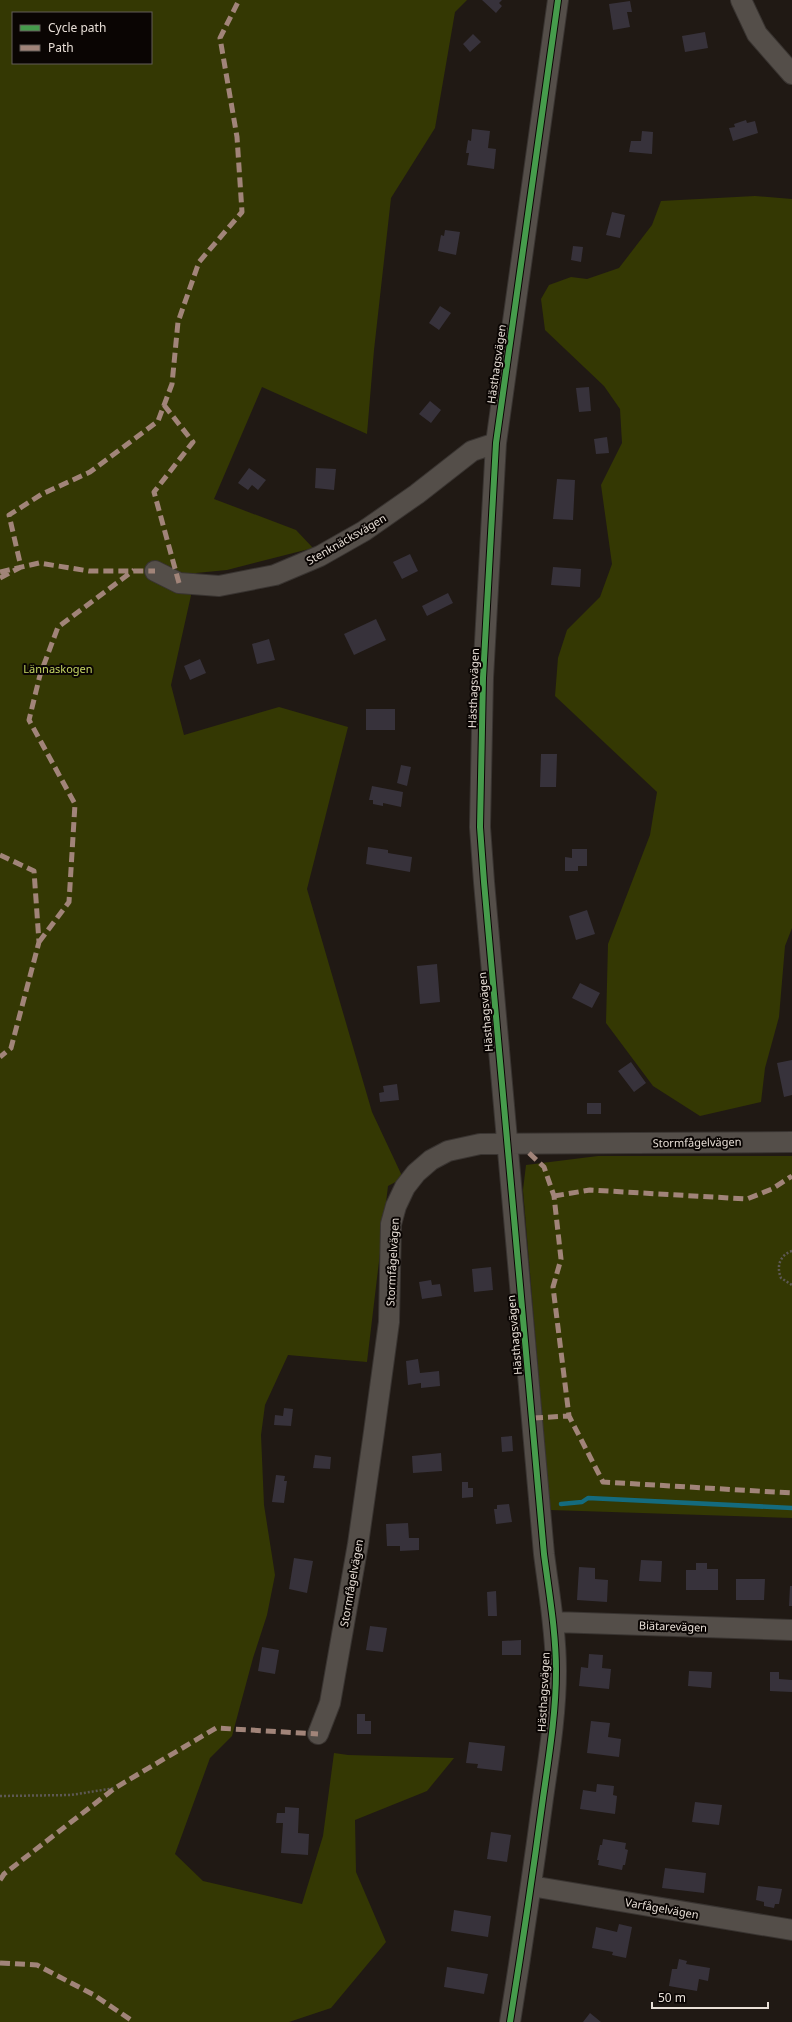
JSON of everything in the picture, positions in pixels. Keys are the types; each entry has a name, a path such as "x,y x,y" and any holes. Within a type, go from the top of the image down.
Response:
{"street":[{"name":"Hästhagsvägen","path":"510,2022 531,1886 554,1714 556,1671 554,1622 544,1554 480,828 483,678 496,443 558,0"},
{"path":"741,0 757,34 792,74"},
{"name":"Stenknäcksvägen","path":"155,571 179,583 219,586 275,575 320,556 364,531 416,494 472,451 496,443"},
{"name":"Stormfågelvägen","path":"318,1734 330,1703 358,1544 389,1322 391,1224 396,1206 405,1187 416,1173 431,1160 448,1151 464,1147 507,1143 792,1142"},
{"name":"Biätarevägen","path":"554,1622 792,1630"},
{"name":"Varfågelvägen","path":"531,1886 792,1930"}],"path":[{"path":"792,1251 783,1256 778,1266 781,1278 792,1285"},
{"path":"0,1796 71,1795 115,1788"}],"green space":[{"name":"Lännaskogen","path":"0,0 467,0 455,12 435,128 391,198 374,350 367,434 262,387 214,499 296,530 313,548 227,570 196,573 171,685 184,735 279,707 348,727 307,889 372,1112 403,1178 388,1186 367,1362 288,1355 265,1405 261,1435 264,1505 275,1575 267,1615 253,1658 232,1736 210,1758 175,1854 203,1881 302,1904 323,1836 334,1753 348,1755 454,1758 427,1791 355,1820 356,1872 386,1942 331,2008 289,2022 0,2022"},
{"path":"755,196 792,199 792,928 785,946 779,1017 765,1068 761,1102 700,1116 653,1086 606,1023 608,944 650,835 657,792 555,696 558,658 567,630 600,597 612,564 601,485 622,443 620,409 604,386 545,330 541,299 549,285 571,277 587,279 619,268 652,225 661,201"},
{"path":"598,1156 792,1156 792,1518 550,1510 523,1190 526,1165"}],"building":[{"path":"482,0 502,0 499,3 502,6 496,13"},
{"path":"630,1 632,12 627,12 630,27 613,30 609,4"},
{"path":"705,32 708,48 685,52 682,36"},
{"path":"473,34 481,42 470,52 463,44"},
{"path":"746,120 747,123 755,121 758,133 733,141 729,128 735,127 734,124"},
{"path":"472,129 490,131 488,148 496,149 494,169 467,165 469,153 466,153 468,140 471,141"},
{"path":"642,131 653,132 652,154 629,152 631,141 641,141"},
{"path":"612,212 625,215 620,238 606,235"},
{"path":"445,230 460,232 456,255 438,251 441,235 444,236"},
{"path":"573,246 583,247 581,262 571,260"},
{"path":"440,306 451,313 439,330 429,323"},
{"path":"589,387 591,411 579,412 576,388"},
{"path":"430,401 441,410 431,423 419,414"},
{"path":"607,437 609,453 596,454 594,439"},
{"path":"249,468 266,480 258,490 252,485 248,490 238,483"},
{"path":"316,468 336,469 334,490 315,488"},
{"path":"557,479 575,480 573,520 553,519"},
{"path":"410,554 418,571 402,579 393,562"},
{"path":"553,567 581,569 580,587 551,585"},
{"path":"448,593 453,603 427,616 422,606"},
{"path":"376,619 386,640 354,655 344,634"},
{"path":"269,639 275,660 257,664 252,644"},
{"path":"200,659 206,673 190,680 184,666"},
{"path":"366,709 395,709 395,730 366,730"},
{"path":"541,754 557,754 556,787 540,787"},
{"path":"401,765 411,767 407,786 397,783"},
{"path":"372,786 403,792 401,807 383,803 383,806 373,804 373,800 369,800"},
{"path":"368,847 388,850 388,853 412,857 410,872 366,864"},
{"path":"572,849 587,849 587,866 578,866 578,871 565,871 565,857 572,858"},
{"path":"587,910 595,934 576,940 569,916"},
{"path":"437,964 440,1002 420,1004 417,966"},
{"path":"580,983 600,993 592,1008 572,998"},
{"path":"792,1060 792,1095 784,1097 777,1063"},
{"path":"631,1062 646,1083 634,1092 618,1071"},
{"path":"397,1084 399,1100 380,1102 379,1093 384,1092 383,1086"},
{"path":"587,1103 601,1103 601,1114 587,1114"},
{"path":"491,1267 493,1290 474,1292 472,1269"},
{"path":"431,1280 432,1285 440,1284 442,1296 422,1299 419,1282"},
{"path":"418,1359 420,1373 439,1371 440,1386 421,1388 421,1383 408,1385 406,1361"},
{"path":"284,1408 293,1409 291,1426 274,1425 275,1415 283,1416"},
{"path":"512,1436 513,1451 502,1452 501,1437"},
{"path":"441,1453 442,1471 413,1473 412,1456"},
{"path":"315,1455 331,1457 330,1469 313,1468"},
{"path":"276,1475 285,1476 284,1481 287,1481 284,1503 272,1502"},
{"path":"462,1482 468,1482 468,1488 473,1488 473,1497 462,1498"},
{"path":"509,1504 512,1522 496,1524 494,1509 497,1509 497,1505"},
{"path":"408,1523 409,1538 419,1538 419,1550 400,1551 400,1546 387,1546 386,1524"},
{"path":"294,1558 313,1561 307,1593 289,1589"},
{"path":"641,1560 662,1561 661,1582 639,1581"},
{"path":"696,1563 707,1563 707,1569 718,1569 718,1590 686,1590 686,1570 696,1570"},
{"path":"579,1567 595,1568 595,1579 608,1580 607,1602 577,1600"},
{"path":"736,1579 765,1579 764,1600 736,1600"},
{"path":"790,1586 792,1586 792,1606 789,1606"},
{"path":"496,1591 497,1616 488,1616 487,1592"},
{"path":"370,1626 387,1628 383,1652 366,1650"},
{"path":"521,1640 521,1655 502,1655 502,1641"},
{"path":"262,1647 279,1650 275,1674 258,1671"},
{"path":"589,1654 603,1655 602,1668 611,1669 609,1689 579,1686 581,1667 588,1668"},
{"path":"689,1671 712,1672 711,1688 688,1686"},
{"path":"770,1672 779,1672 779,1679 792,1680 792,1692 770,1691"},
{"path":"357,1714 365,1714 365,1721 371,1721 371,1734 357,1734"},
{"path":"591,1721 610,1723 608,1737 621,1739 619,1757 587,1753"},
{"path":"469,1742 505,1746 502,1771 477,1768 478,1764 466,1763"},
{"path":"597,1784 614,1786 613,1795 617,1796 615,1814 580,1809 583,1790 596,1792"},
{"path":"695,1802 722,1805 719,1825 692,1822"},
{"path":"285,1807 299,1808 298,1833 309,1834 308,1855 281,1853 283,1823 276,1823 277,1813 285,1813"},
{"path":"491,1832 511,1835 507,1862 487,1859"},
{"path":"603,1839 626,1843 625,1849 628,1850 625,1865 623,1865 622,1870 598,1865 599,1860 597,1860 600,1845 602,1845"},
{"path":"665,1868 706,1873 704,1893 662,1888"},
{"path":"758,1886 782,1889 779,1904 775,1904 774,1908 764,1906 764,1902 756,1900"},
{"path":"454,1910 491,1916 488,1937 451,1931"},
{"path":"619,1924 632,1927 626,1958 612,1955 613,1952 592,1948 596,1927 617,1932"},
{"path":"679,1959 687,1961 686,1964 710,1968 708,1981 699,1979 697,1991 669,1986 672,1969 677,1969"},
{"path":"447,1967 488,1974 484,1994 444,1987"},
{"path":"590,2013 601,2022 583,2022"}],"waterway":[{"path":"561,1504 582,1502 588,1498 792,1508"}],"marked path":[{"path":"0,578 21,567 9,515 42,494 90,472 158,421 172,384 178,322 199,262 242,212 237,137 220,38 239,0"},
{"path":"164,405 193,442 154,492 179,583"},
{"path":"0,572 39,563 89,571 155,571"},
{"path":"39,942 69,902 75,804 29,720 40,675 58,627 134,570"},
{"path":"0,855 34,871 39,942 11,1048 0,1057"},
{"path":"529,1153 544,1167 554,1196 561,1259 553,1287 569,1416 603,1482 792,1493"},
{"path":"554,1196 590,1190 747,1199 772,1189 792,1176"},
{"path":"533,1418 569,1416"},
{"path":"0,1880 4,1874 115,1788 216,1728 318,1734"},
{"path":"0,1963 37,1965 94,1995 134,2022"}],"cycle path":[{"path":"510,2022 550,1750 555,1703 556,1656 554,1627 544,1554 484,882 480,827 483,678 496,443 558,0"}]}
